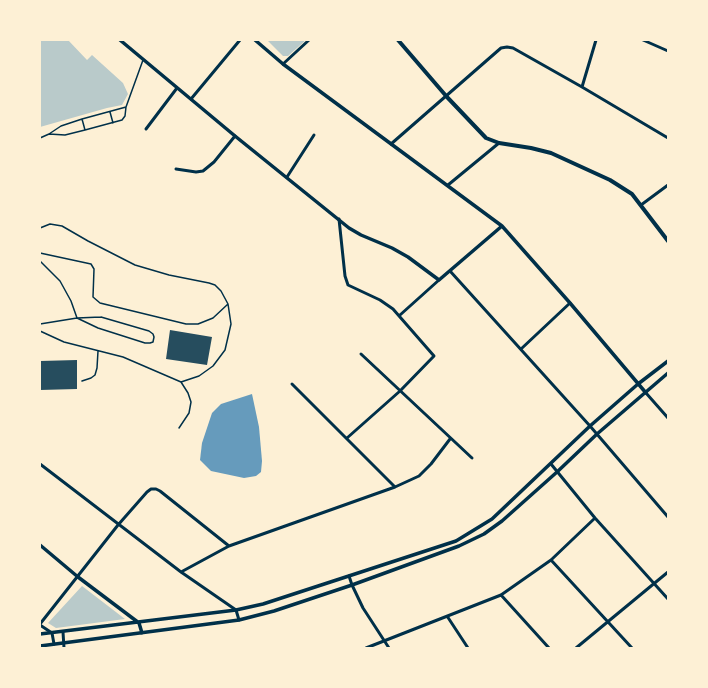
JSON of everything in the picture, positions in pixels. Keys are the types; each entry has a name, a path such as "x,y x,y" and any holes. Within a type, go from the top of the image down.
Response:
{"main road":[{"path":"398,40 486,138 499,143 551,153 610,180 632,194 668,241"}],"street":[{"path":"120,40 235,136 288,177 349,228 408,257 439,280"},
{"path":"191,99 240,40"},
{"path":"255,40 283,64 502,226 668,418"},
{"path":"283,64 309,40"},
{"path":"582,87 596,40"},
{"path":"645,40 668,51"},
{"path":"391,144 502,48 507,47 513,48 668,138"},
{"path":"146,129 177,88"},
{"path":"288,177 314,135"},
{"path":"176,169 196,172 203,171 214,162 235,136"},
{"path":"448,185 499,143"},
{"path":"641,205 668,185"},
{"path":"339,219 345,276 348,285 380,300 393,309 434,356 400,391 346,438"},
{"path":"400,316 502,226"},
{"path":"450,271 590,426 668,517"},
{"path":"521,349 570,303"},
{"path":"361,354 472,458"},
{"path":"40,634 140,623 236,610 263,604 456,541 492,519 590,426 638,384 668,361"},
{"path":"40,646 239,620 274,611 352,585 459,546 484,534 502,521 597,434 668,374"},
{"path":"292,384 395,487"},
{"path":"181,572 229,546 395,487 419,476 431,464 450,439"},
{"path":"40,464 181,572 236,610 239,620"},
{"path":"551,464 595,518 668,599"},
{"path":"54,644 52,633 40,624 118,525 147,492 156,489 160,491 229,546"},
{"path":"366,648 501,595 551,560 595,518"},
{"path":"456,541 459,546"},
{"path":"40,545 78,577 140,623 142,632"},
{"path":"551,560 632,648"},
{"path":"576,648 668,572"},
{"path":"349,576 363,608 389,648"},
{"path":"501,595 549,648"},
{"path":"447,616 468,648"},
{"path":"63,632 64,648"}],"lane":[{"path":"50,134 65,134 85,130 113,123 124,118 143,59"},
{"path":"40,138 50,134 61,126 126,108"},
{"path":"110,112 113,123"},
{"path":"82,119 85,130"},
{"path":"40,228 50,224 62,226 135,265 169,275 209,282 221,290 228,304 231,324 225,350 213,366 204,373 181,382"},
{"path":"40,253 91,264 94,269 93,298 100,303 186,324 198,324 213,318 228,304"},
{"path":"40,261 60,281 71,301 77,318 98,328 150,343 153,342 154,337 149,331 101,318 77,318 40,324"},
{"path":"40,330 64,342 123,357 181,382 188,393 191,402 189,414 179,428"},
{"path":"82,382 95,375 98,351"}],"shaded area":[{"path":"40,40 68,40 87,60 92,55 123,83 128,94 122,105 40,127"},
{"path":"267,40 306,40 288,56 283,56"},
{"path":"82,586 125,619 56,628 48,623"}],"water":[{"path":"252,394 259,427 262,461 261,472 256,476 244,478 211,471 200,460 202,443 212,413 221,404"}],"building":[{"path":"170,330 212,337 207,365 166,359"},
{"path":"77,360 77,389 40,390 40,361"}]}
